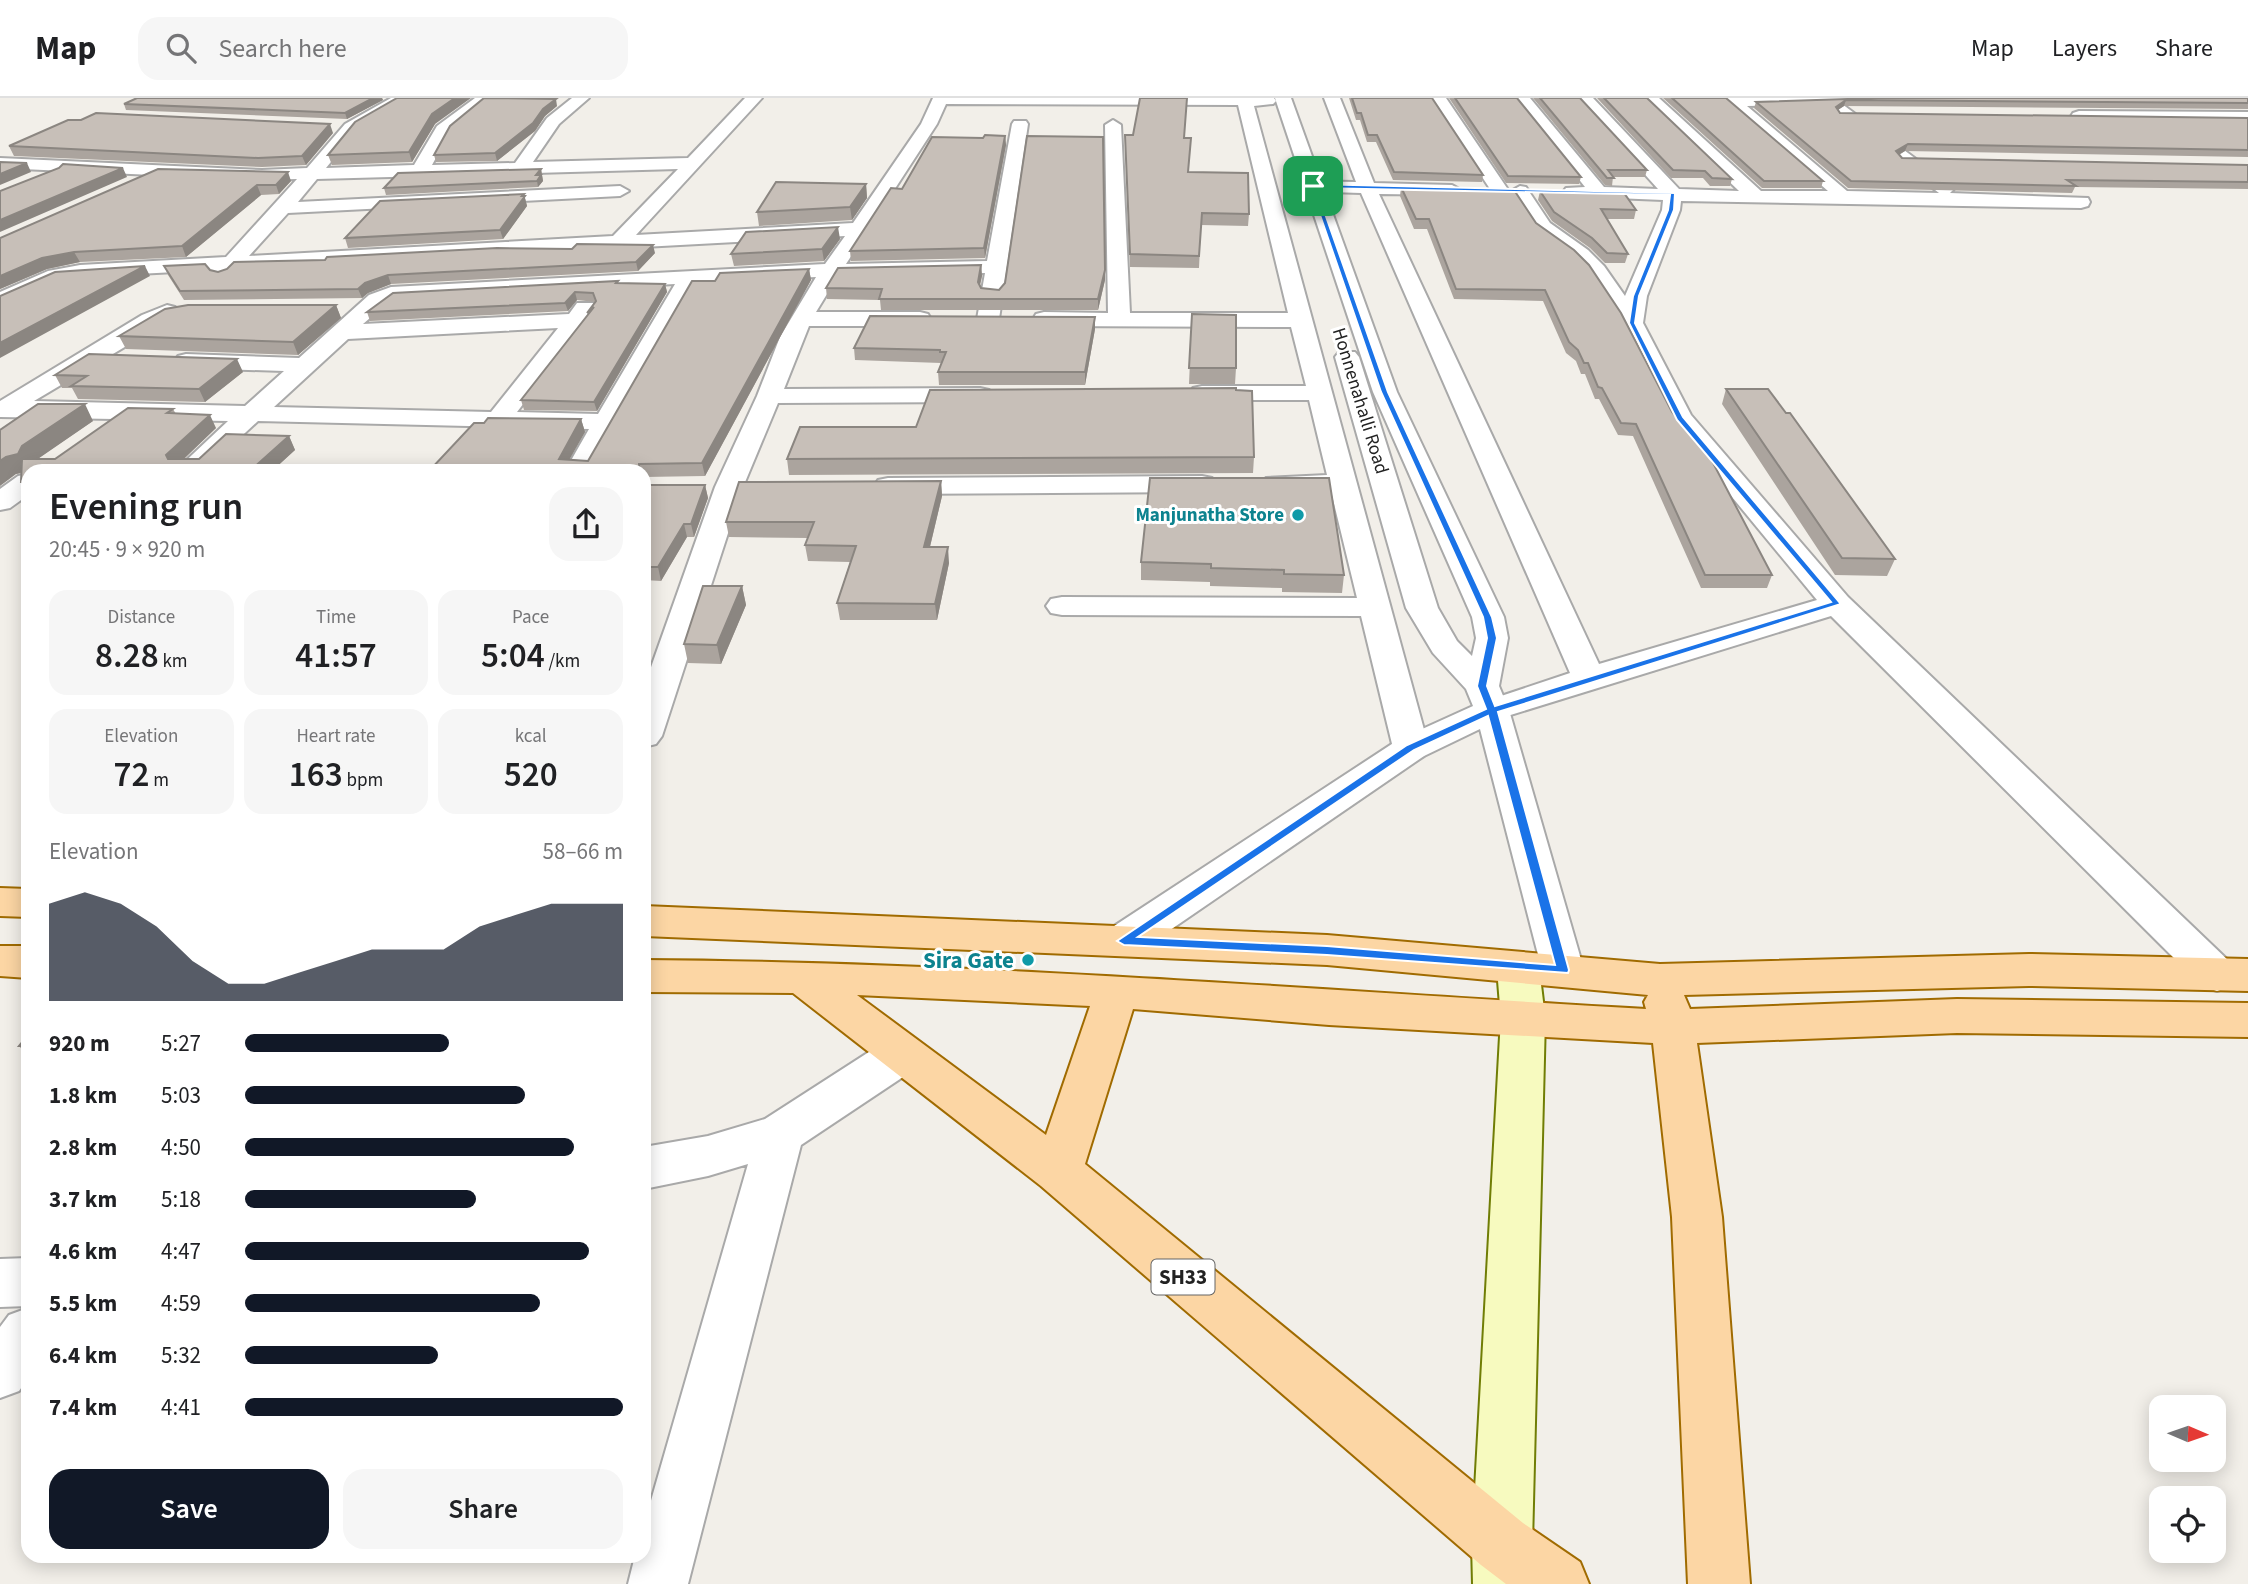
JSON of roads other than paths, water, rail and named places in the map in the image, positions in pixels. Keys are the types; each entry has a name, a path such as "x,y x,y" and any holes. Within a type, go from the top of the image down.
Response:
{"main road":[{"path":"0,902 21,902"},
{"path":"651,921 1366,953 1541,969 1667,1003 1957,1016 2248,1020"},
{"path":"0,961 21,962"},
{"path":"1503,1564 1524,1018 1541,969"},
{"path":"651,976 802,978 1117,991 1329,1008 1524,1018 2029,970 2232,975"},
{"name":"SH33","path":"802,978 1058,1171 1503,1564 1558,1584"},
{"path":"1058,1171 1117,991"},
{"path":"1667,1003 1697,1217 1719,1584"}],"street":[{"path":"369,98 401,99"},
{"path":"420,170 443,129 485,98"},
{"path":"520,168 553,121 580,98"},
{"path":"621,241 754,98"},
{"path":"1332,98 1367,187 1588,678"},
{"path":"1438,98 1532,192 1543,227 1581,254 1597,270 1632,323 1680,418 1837,604 2232,975"},
{"path":"1522,98 1599,193"},
{"path":"1584,98 1673,194 1671,210 1636,296 1632,323"},
{"path":"1650,98 1756,197"},
{"path":"207,286 234,263 351,127 401,99"},
{"path":"651,712 717,487 769,396 790,337 938,111 1062,99 1139,99 1244,111 1275,99"},
{"name":"Honnenahalli Road","path":"1275,99 1305,186 1385,392 1488,617 1492,638 1487,698 1541,969"},
{"path":"1825,99 1958,199"},
{"path":"1730,100 1825,99 1886,106"},
{"path":"1730,100 1838,190 1837,196"},
{"path":"1844,114 1886,106"},
{"path":"1244,111 1411,748"},
{"path":"2062,116 2248,117"},
{"path":"988,319 1020,124"},
{"path":"1113,124 1119,319"},
{"path":"323,126 351,127"},
{"path":"1867,131 1894,131"},
{"path":"1905,159 1933,160"},
{"path":"0,163 262,175 693,163"},
{"path":"34,180 68,167"},
{"path":"122,188 159,172"},
{"path":"1305,186 2081,202"},
{"name":"Honnenahalli Road","path":"1305,186 1422,608 1444,646 1487,698"},
{"path":"283,208 670,188"},
{"path":"0,300 55,275 859,229"},
{"path":"196,464 368,308 391,293 832,270 996,267"},
{"path":"582,464 690,277"},
{"path":"498,420 606,281"},
{"path":"3,410 150,320 185,306"},
{"path":"341,308 368,308"},
{"path":"801,319 1300,320"},
{"path":"342,332 576,320"},
{"path":"88,358 129,359"},
{"path":"170,360 306,365"},
{"path":"1182,393 1319,393"},
{"path":"769,396 1003,395"},
{"path":"3,410 606,422"},
{"path":"94,434 125,413"},
{"path":"869,486 1343,483"},
{"path":"0,502 21,487"},
{"path":"717,487 757,487"},
{"path":"1124,941 1487,698 1588,678 1837,604"},
{"path":"1062,606 1374,607"},
{"path":"651,1167 708,1156 780,1134 902,1054"},
{"path":"658,1583 780,1134"},
{"path":"0,1283 21,1282"},
{"path":"0,1372 21,1343"}],"place":[{"name":"Manjunatha Store","path":"1298,515"},
{"name":"Sira Gate","path":"1028,960"}]}
